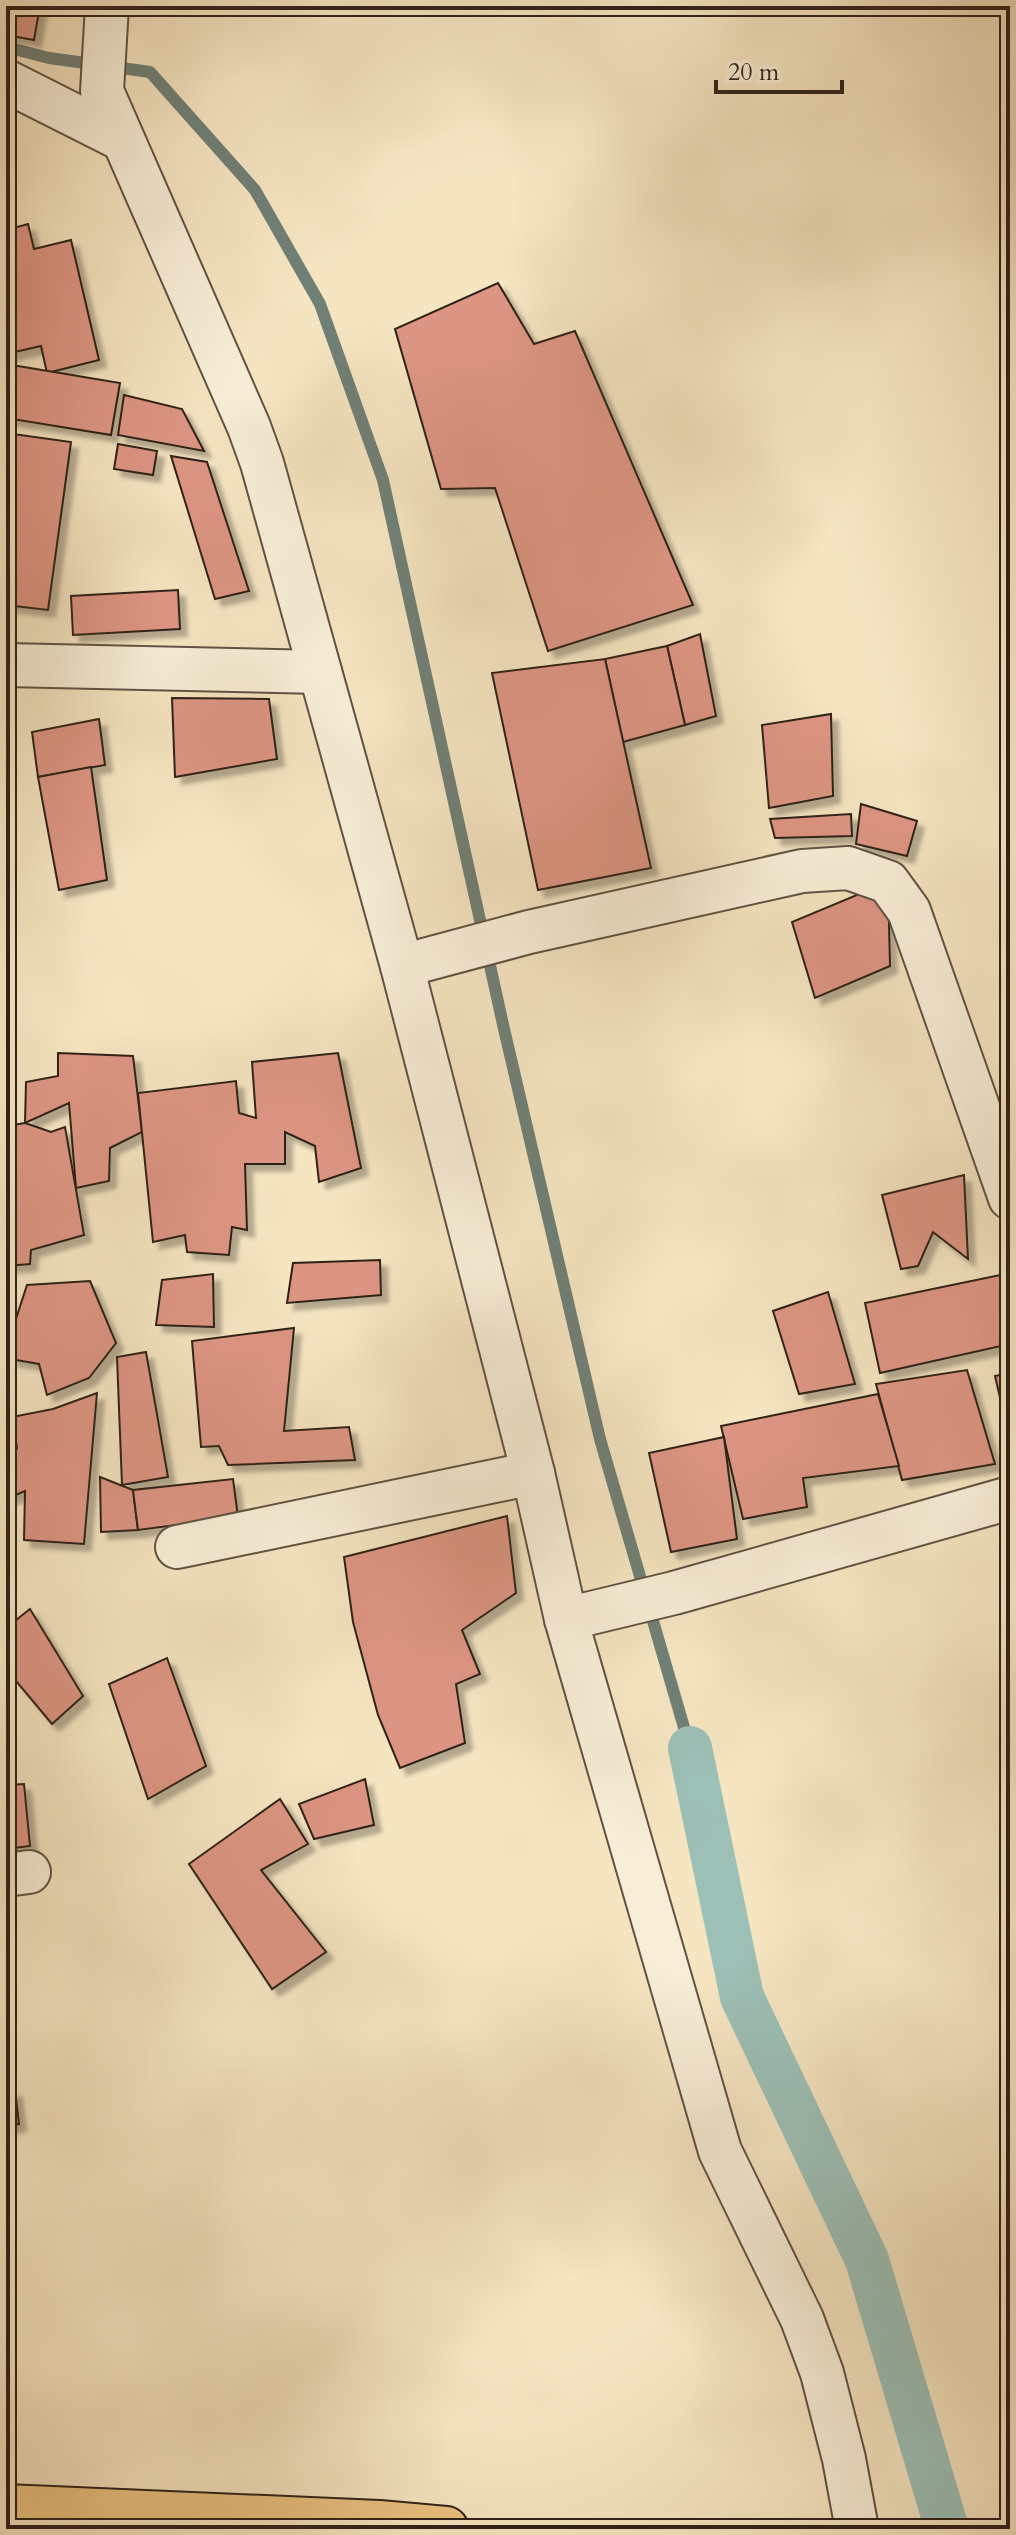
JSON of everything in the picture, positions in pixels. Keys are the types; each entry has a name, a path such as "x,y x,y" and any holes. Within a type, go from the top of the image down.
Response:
{"main road":[{"path":"6,2507 363,2522 446,2529"}],"street":[{"path":"107,11 102,91 249,427 402,966 533,1473 566,1619 720,2151 802,2319 822,2373 844,2459 857,2529"},
{"path":"6,81 123,140"},
{"path":"6,665 320,672"},
{"path":"402,966 529,932 802,871 848,868 888,882 909,911 1010,1198"},
{"path":"177,1547 533,1473"},
{"path":"566,1619 674,1593 1010,1498"}],"building":[{"path":"6,6 40,6 34,40 6,35"},
{"path":"28,224 34,249 71,240 99,360 47,373 41,346 6,354 6,230"},
{"path":"498,283 534,344 575,331 693,605 548,651 495,488 441,489 395,329"},
{"path":"6,364 120,383 111,435 6,418"},
{"path":"124,395 182,409 204,451 118,435"},
{"path":"6,433 71,442 48,610 6,605"},
{"path":"118,444 157,451 153,475 114,469"},
{"path":"171,456 207,462 249,591 215,599"},
{"path":"178,590 180,629 73,635 71,596"},
{"path":"700,634 716,716 685,725 667,646"},
{"path":"667,646 685,725 623,742 605,659"},
{"path":"605,659 651,868 538,890 492,673"},
{"path":"172,698 269,699 277,759 175,777"},
{"path":"831,714 833,796 769,808 762,725"},
{"path":"99,719 105,765 38,777 32,732"},
{"path":"91,767 107,880 59,890 38,777"},
{"path":"861,804 917,821 907,856 856,844"},
{"path":"851,814 852,836 775,838 770,819"},
{"path":"888,882 890,966 815,998 792,922"},
{"path":"58,1053 133,1056 142,1132 110,1148 109,1181 76,1188 69,1103 25,1123 26,1082 58,1076"},
{"path":"338,1053 361,1168 319,1182 315,1146 285,1132 285,1164 245,1164 247,1230 232,1227 229,1255 187,1252 185,1235 153,1242 138,1093 236,1081 239,1113 256,1118 252,1062"},
{"path":"25,1123 51,1132 65,1127 84,1235 31,1250 30,1264 6,1266 6,1126"},
{"path":"964,1175 968,1259 933,1232 918,1266 901,1269 882,1195"},
{"path":"380,1260 381,1295 287,1303 293,1263"},
{"path":"1010,1273 1010,1344 880,1373 865,1303"},
{"path":"213,1274 214,1327 156,1325 162,1280"},
{"path":"90,1281 116,1343 89,1378 47,1395 39,1364 10,1359 13,1328 27,1285"},
{"path":"828,1292 855,1384 799,1394 773,1311"},
{"path":"294,1328 284,1431 349,1427 355,1460 228,1465 219,1446 201,1447 192,1341"},
{"path":"146,1352 168,1477 122,1485 117,1357"},
{"path":"967,1370 995,1464 902,1480 876,1384"},
{"path":"1010,1373 1010,1441 995,1376"},
{"path":"97,1393 84,1544 24,1540 25,1491 6,1499 6,1474 17,1448 12,1417 53,1409"},
{"path":"878,1394 899,1466 803,1478 807,1507 743,1519 721,1426"},
{"path":"724,1437 737,1539 671,1552 649,1453"},
{"path":"100,1477 133,1490 138,1530 101,1532"},
{"path":"233,1479 238,1517 138,1530 133,1490"},
{"path":"507,1516 516,1593 462,1630 480,1674 456,1684 465,1743 400,1768 378,1715 353,1622 344,1557"},
{"path":"30,1609 83,1696 52,1724 6,1669 6,1628"},
{"path":"167,1658 206,1766 148,1799 109,1684"},
{"path":"365,1779 374,1825 314,1839 299,1804"},
{"path":"24,1784 30,1846 6,1849 6,1785"},
{"path":"280,1799 308,1844 261,1870 326,1952 272,1989 189,1864"},
{"path":"15,2090 19,2124 6,2127 6,2092"}],"waterway":[{"path":"6,47 49,58 150,72 255,190 320,304 383,480 504,1029 600,1439 690,1748"},
{"path":"690,1748 742,1997 867,2260 947,2529"}]}
